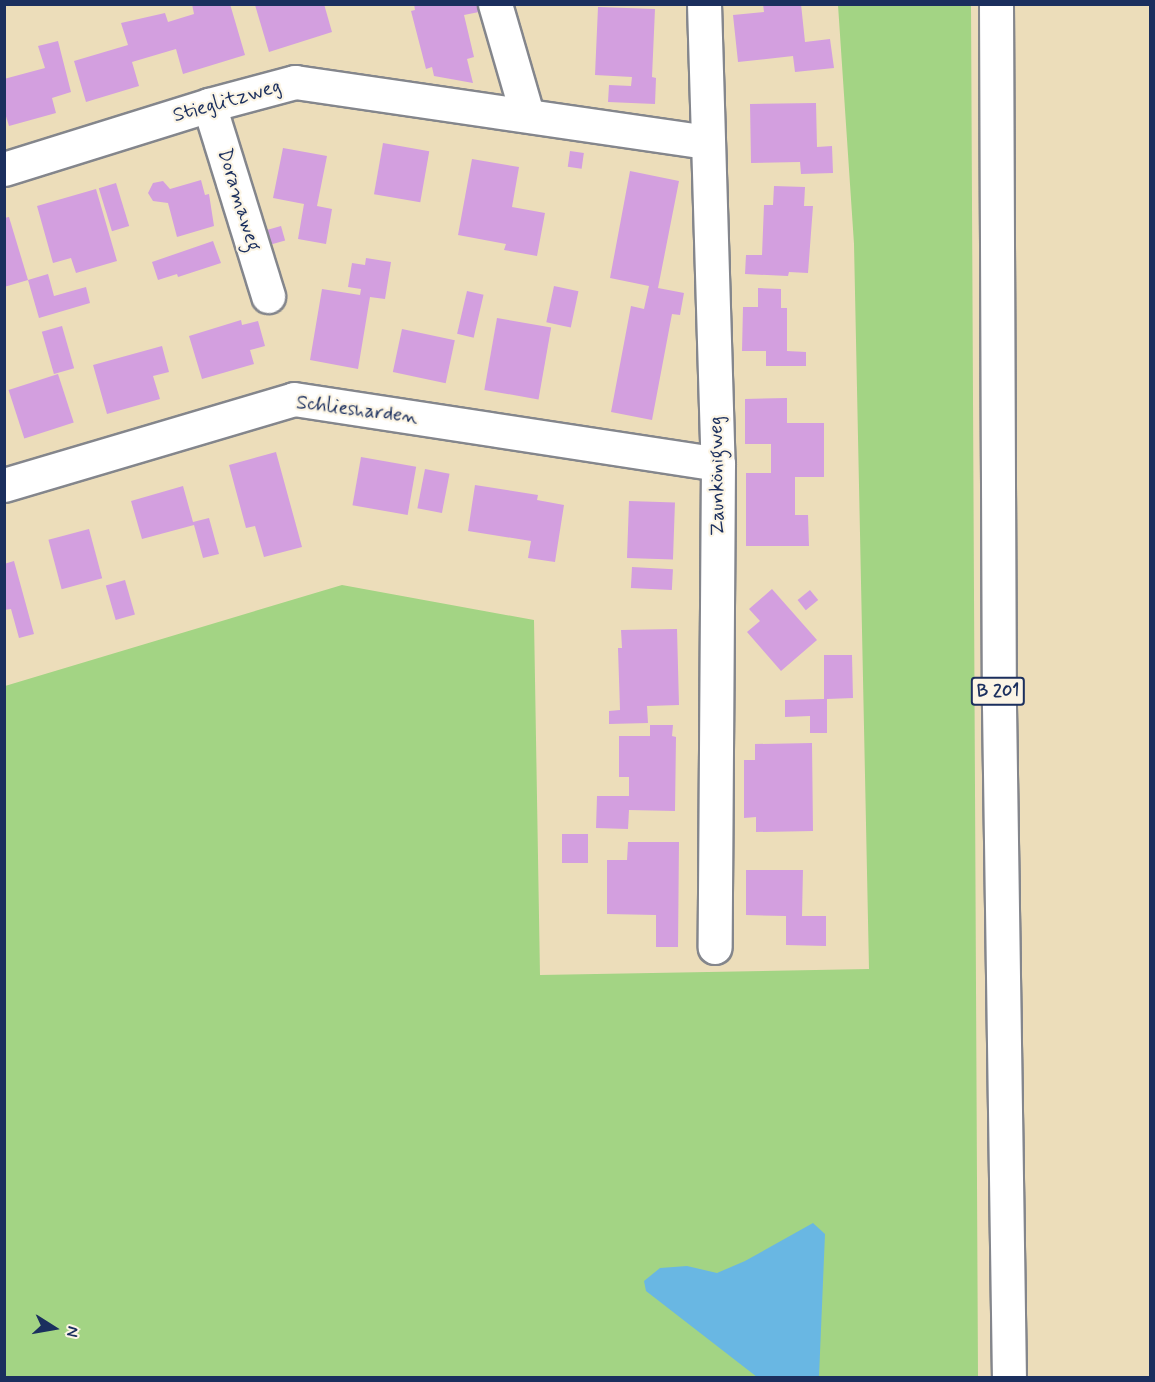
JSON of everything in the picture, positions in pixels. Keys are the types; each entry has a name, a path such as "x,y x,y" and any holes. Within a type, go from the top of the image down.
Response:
{"street":[{"path":"495,4 526,114"},
{"name":"Zaunkönigweg","path":"704,4 718,464 715,947"},
{"name":"B 201","path":"996,4 999,706 1009,1377"},
{"name":"Stieglitzweg","path":"4,169 209,105 295,82 708,142"},
{"name":"Doramaweg","path":"209,105 268,296"},
{"name":"Schliesharden","path":"4,485 294,399 718,464"}],"green space":[{"path":"838,5 971,5 978,1377 5,1378 5,686 342,585 534,620 540,975 869,969 854,244"}],"water":[{"path":"813,1223 825,1234 819,1377 757,1377 646,1291 644,1281 660,1268 687,1266 717,1273 745,1261"}],"building":[{"path":"192,4 230,4 245,55 183,74 176,49 159,54 132,62 139,86 86,102 74,61 128,45 121,23 165,13 168,22 194,14"},
{"path":"324,4 332,32 269,52 255,5"},
{"path":"414,4 478,4 479,12 464,15 474,57 467,59 473,83 434,76 432,67 426,69 411,11 415,10"},
{"path":"763,4 801,4 805,42 830,39 834,68 795,72 793,56 738,62 733,15 764,12"},
{"path":"598,7 655,9 652,77 656,78 655,104 608,102 609,85 631,86 632,77 595,75"},
{"path":"58,41 71,92 52,98 56,113 9,126 4,110 4,79 45,68 38,46"},
{"path":"816,103 817,147 832,146 833,173 801,174 800,162 751,163 750,104"},
{"path":"383,143 429,151 420,202 374,194"},
{"path":"283,148 327,156 317,206 332,209 326,244 298,239 304,204 273,198"},
{"path":"570,151 584,153 582,169 568,167"},
{"path":"472,159 519,167 512,207 545,213 537,256 504,250 506,244 458,235"},
{"path":"630,171 679,181 658,288 684,293 680,315 672,314 652,420 611,412 631,306 644,309 649,286 610,278"},
{"path":"201,180 205,195 209,194 214,226 177,237 168,203 153,201 148,193 153,183 163,181 170,189"},
{"path":"116,183 129,226 112,231 99,188"},
{"path":"774,186 805,187 804,206 813,206 808,273 789,272 788,276 745,274 746,255 762,255 764,205 773,205"},
{"path":"96,189 117,261 76,273 71,258 53,263 37,206"},
{"path":"9,217 28,280 4,287 4,218"},
{"path":"281,226 285,240 263,247 259,232"},
{"path":"213,241 221,263 178,277 177,274 158,280 152,262"},
{"path":"366,258 391,262 385,299 370,297 358,369 310,360 322,289 360,295 361,289 348,287 352,263 365,265"},
{"path":"48,274 54,296 86,287 90,303 39,318 28,280"},
{"path":"554,286 578,291 571,327 546,322"},
{"path":"758,288 781,289 781,308 787,308 787,351 806,352 806,366 766,366 766,351 742,351 743,307 758,307"},
{"path":"467,291 484,295 474,338 457,334"},
{"path":"497,318 551,328 538,399 484,390"},
{"path":"241,320 242,325 258,321 265,346 250,350 254,364 202,379 189,336"},
{"path":"62,326 74,368 54,374 42,332"},
{"path":"402,329 455,340 446,383 393,372"},
{"path":"162,346 169,372 153,376 160,399 107,414 93,365"},
{"path":"58,374 74,423 24,439 9,390"},
{"path":"787,398 787,423 824,423 824,477 795,477 795,515 808,515 809,546 746,546 746,473 771,473 771,444 745,444 745,399"},
{"path":"276,452 302,547 264,557 255,526 246,528 229,465"},
{"path":"361,457 416,467 408,515 352,505"},
{"path":"425,469 450,474 442,513 417,508"},
{"path":"475,485 538,495 537,500 564,505 555,562 528,558 531,541 468,531"},
{"path":"183,486 193,522 209,518 219,554 203,558 194,525 142,539 131,501"},
{"path":"629,501 675,503 673,560 627,558"},
{"path":"89,529 102,578 62,589 48,540"},
{"path":"14,561 34,634 19,638 11,609 4,610 4,564"},
{"path":"632,567 673,569 672,590 631,588"},
{"path":"125,580 135,615 116,620 106,586"},
{"path":"772,589 817,640 781,671 747,632 760,621 749,609"},
{"path":"810,590 818,600 806,610 798,600"},
{"path":"677,629 679,705 647,706 648,723 609,724 609,711 620,710 618,648 622,648 621,630"},
{"path":"824,655 852,655 853,698 827,699 827,733 810,733 810,716 785,717 785,700 824,699"},
{"path":"650,725 673,725 672,736 676,737 675,811 629,810 628,829 596,828 597,796 629,796 629,777 619,777 619,736 650,736"},
{"path":"812,743 813,831 756,832 756,817 744,818 744,760 755,760 755,744"},
{"path":"562,834 588,834 588,863 562,863"},
{"path":"628,842 679,842 678,947 656,947 656,915 607,914 607,860 627,860"},
{"path":"746,870 803,870 802,916 826,916 826,946 786,945 786,916 746,915"}]}
